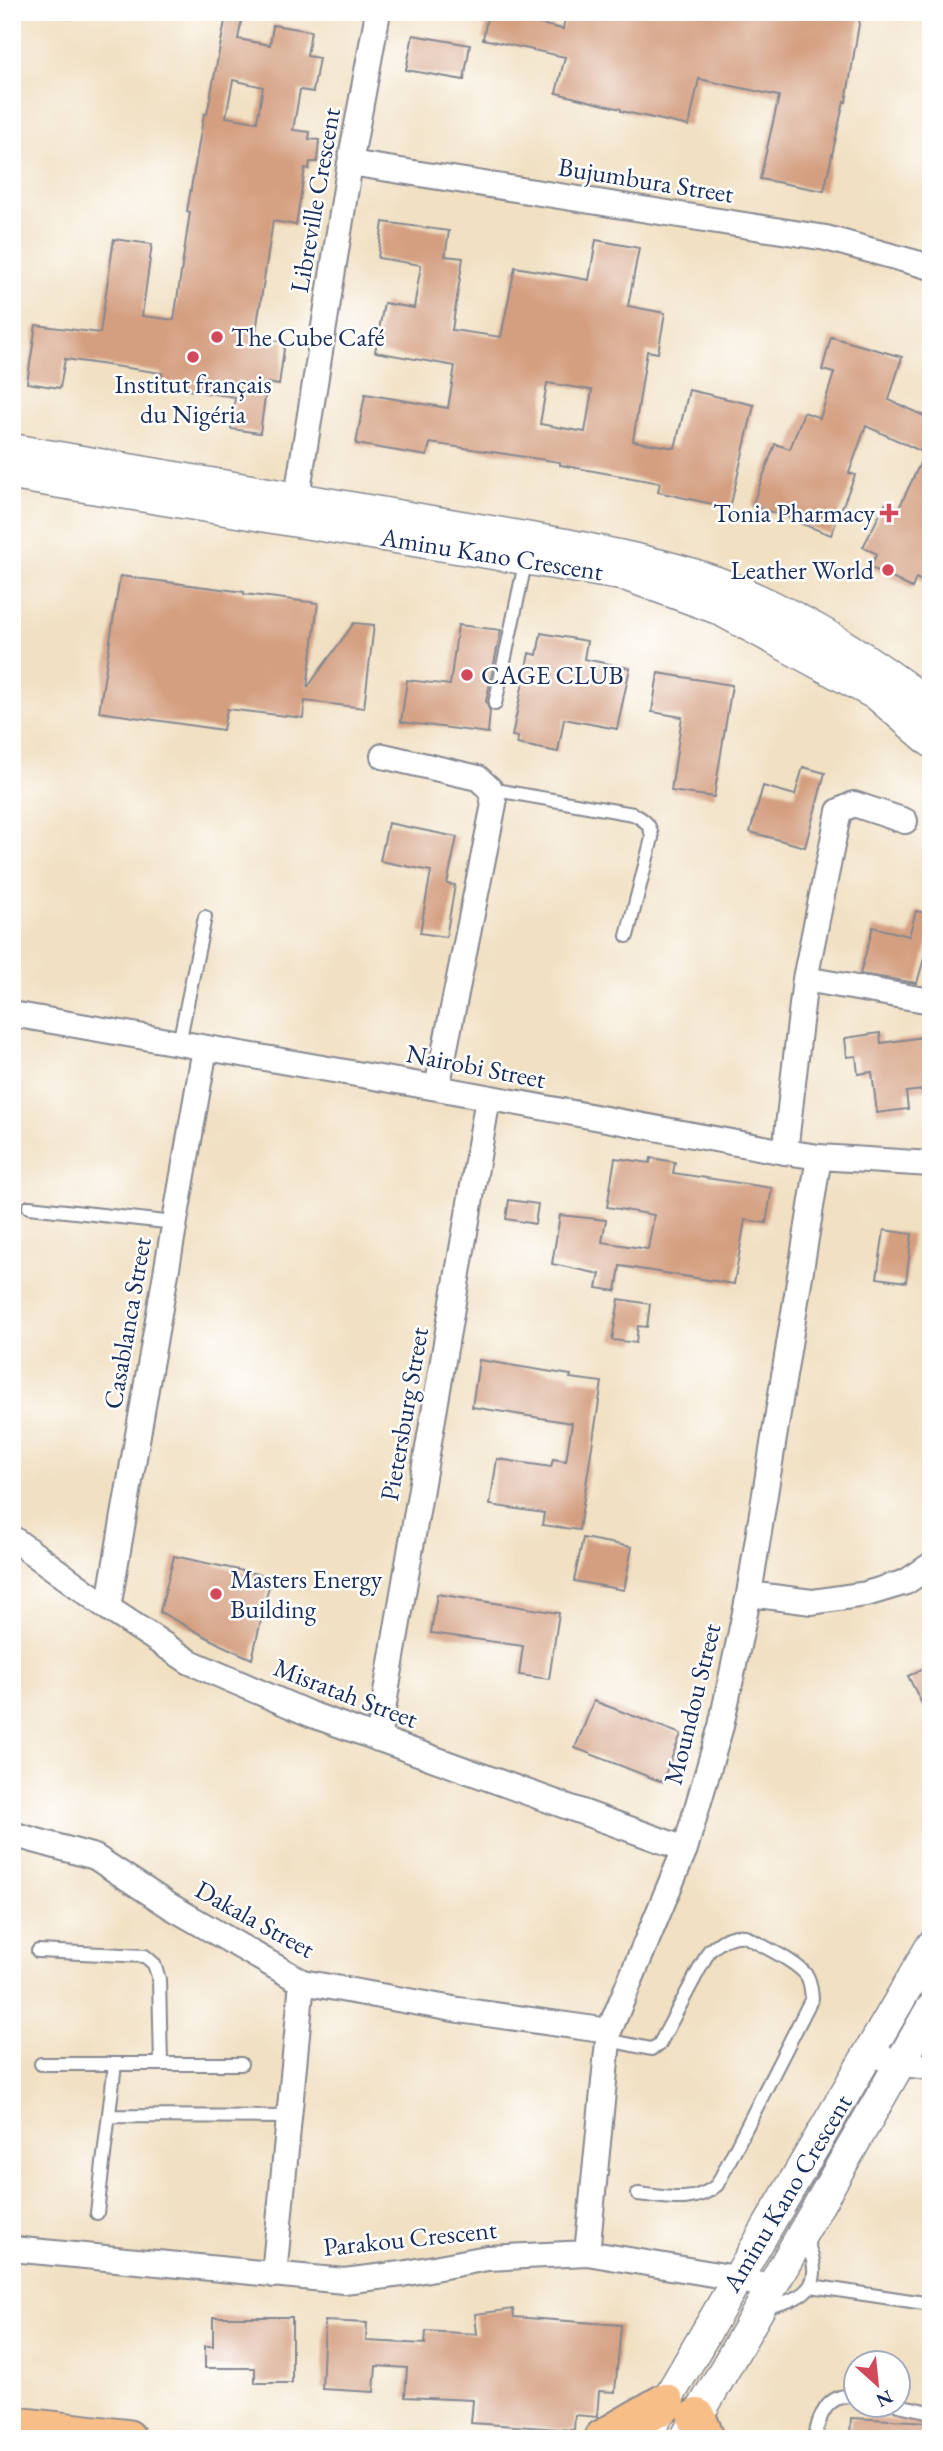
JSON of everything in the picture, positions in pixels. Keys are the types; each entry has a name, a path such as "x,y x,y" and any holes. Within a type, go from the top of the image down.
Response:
{"main road":[{"path":"603,2439 688,2425"},
{"path":"12,2426 127,2439"}],"street":[{"name":"Libreville Crescent","path":"295,510 349,163 378,12"},
{"name":"Bujumbura Street","path":"349,163 826,238 931,267"},
{"path":"12,449 295,510 566,544 650,562 719,584 807,623 908,688 931,706"},
{"name":"Aminu Kano Crescent","path":"12,475 295,510 526,559 627,576 718,609 878,696 931,742"},
{"path":"383,756 478,778 490,789 494,804 437,1088"},
{"path":"785,1152 805,979 839,811 854,803 905,821"},
{"path":"805,979 931,1001"},
{"name":"Nairobi Street","path":"12,1014 785,1152 819,1157 931,1164"},
{"name":"Casablanca Street","path":"108,1608 205,1048"},
{"name":"Pietersburg Street","path":"378,1739 488,1098"},
{"name":"Moundou Street","path":"587,2253 608,2035 685,1849 721,1726 749,1594 819,1157"},
{"name":"Misratah Street","path":"12,1538 108,1608 190,1662 310,1714 685,1849"},
{"path":"749,1594 812,1602 866,1594 906,1582 931,1565"},
{"name":"Dakala Street","path":"12,1834 95,1857 170,1906 302,1982 608,2035"},
{"name":"Aminu Kano Crescent","path":"643,2439 688,2425 736,2278 931,1946"},
{"path":"274,2276 302,1982"},
{"path":"688,2425 931,2009"},
{"path":"870,2054 901,2064 931,2067"},
{"name":"Parakou Crescent","path":"12,2249 344,2281 402,2274 487,2258 587,2253 736,2278 764,2298"}],"lane":[{"path":"495,704 526,559"},
{"path":"490,789 634,814 643,819 651,828 652,838 628,936"},
{"path":"179,1043 205,917"},
{"path":"29,1207 175,1223"},
{"path":"608,2035 651,2049 659,2045 709,1951 735,1935 745,1936 797,1966 807,1976 811,1987 812,1998 718,2185 710,2192 689,2199 638,2194"},
{"path":"38,1951 145,1956 154,1964 159,1979 161,2064"},
{"path":"41,2064 241,2064"},
{"path":"97,2213 115,2064"},
{"path":"110,2116 289,2117"},
{"path":"764,2298 795,2299 811,2286 816,2267 802,2232"},
{"path":"811,2286 931,2304"},
{"path":"815,2439 818,2418 824,2407 842,2397"},
{"path":"912,2408 931,2412"}],"building":[{"path":"566,12 861,12 846,102 844,101 824,191 760,179 779,96 699,79 689,126 556,93 565,57 483,39 488,13 563,29"},
{"path":"226,16 242,19 238,39 270,45 273,25 311,31 307,56 319,58 313,92 300,90 293,130 310,132 309,139 319,140 317,162 310,162 309,169 305,168 296,225 273,221 255,338 285,342 279,385 267,383 260,433 231,429 235,397 160,386 162,373 65,359 60,388 27,383 36,325 100,333 114,239 152,244 142,316 174,320 190,212 187,211 204,114 207,114","holes":["233,80 263,87 257,122 226,117"]},
{"path":"413,35 470,45 464,80 406,70"},
{"path":"383,222 449,231 445,256 463,258 452,330 501,337 515,267 589,280 596,240 639,248 628,306 665,313 658,353 647,351 633,441 675,448 689,390 754,405 730,508 658,492 660,483 560,465 560,462 430,443 427,456 356,444 365,394 448,408 455,366 375,352 384,303 414,308 421,265 378,258","holes":["547,383 592,390 585,432 540,424"]},
{"path":"831,337 902,357 889,400 931,419 931,585 916,578 912,588 870,567 877,554 863,547 885,504 898,510 925,453 866,426 849,473 855,475 831,535 794,521 795,519 752,506 775,444 790,449 804,412 820,418 834,373 822,370"},
{"path":"120,576 318,603 307,688 354,623 374,625 364,708 305,701 303,718 227,709 223,730 99,712"},
{"path":"458,625 501,630 486,702 490,711 488,733 401,722 407,680 450,685"},
{"path":"541,633 587,641 584,659 630,668 617,729 564,719 558,752 517,744 518,737 512,736 529,653 537,655"},
{"path":"658,673 732,685 714,797 671,791 682,717 652,712"},
{"path":"803,767 825,773 805,847 750,832 763,786 795,795"},
{"path":"388,823 457,837 447,884 455,885 446,937 420,933 431,871 380,861"},
{"path":"916,911 931,914 931,933 917,983 860,974 873,927 909,936"},
{"path":"880,1033 881,1043 931,1036 931,1089 906,1092 908,1109 877,1113 872,1072 858,1074 856,1056 847,1057 845,1038"},
{"path":"615,1158 650,1163 651,1158 675,1162 673,1173 772,1188 766,1223 745,1220 734,1284 620,1266 616,1291 597,1288 600,1274 552,1264 560,1215 606,1220 602,1242 648,1249 654,1215 607,1207"},
{"path":"509,1200 538,1204 535,1224 506,1219"},
{"path":"884,1230 912,1234 906,1282 877,1278"},
{"path":"619,1299 650,1304 647,1327 638,1326 636,1343 612,1340"},
{"path":"479,1360 602,1382 579,1530 542,1525 544,1513 490,1505 497,1459 551,1467 553,1459 566,1461 572,1423 472,1407"},
{"path":"583,1538 632,1547 624,1590 574,1581"},
{"name":"Masters Energy Building","path":"174,1556 271,1577 252,1659 160,1612"},
{"path":"437,1594 559,1613 549,1679 519,1675 523,1646 431,1633"},
{"path":"926,1667 931,1677 931,1722 908,1676"},
{"path":"594,1701 681,1734 662,1782 575,1748"},
{"path":"513,2309 514,2317 621,2325 615,2392 599,2391 597,2417 575,2415 574,2430 471,2423 473,2400 405,2397 407,2368 376,2366 374,2392 322,2389 325,2321 367,2323 366,2341 425,2344 426,2331 477,2334 475,2314"},
{"path":"213,2317 292,2317 292,2383 255,2383 255,2368 205,2368 205,2346 213,2346"},
{"path":"851,2420 931,2422 931,2439 850,2437"}],"place":[{"name":"The Cube Café","path":"217,337"},
{"name":"Institut français du Nigéria","path":"193,357"},
{"name":"Tonia Pharmacy","path":"889,513"},
{"name":"Leather World","path":"888,570"},
{"name":"CAGE CLUB","path":"467,675"},
{"name":"Masters Energy Building","path":"216,1594"}]}
